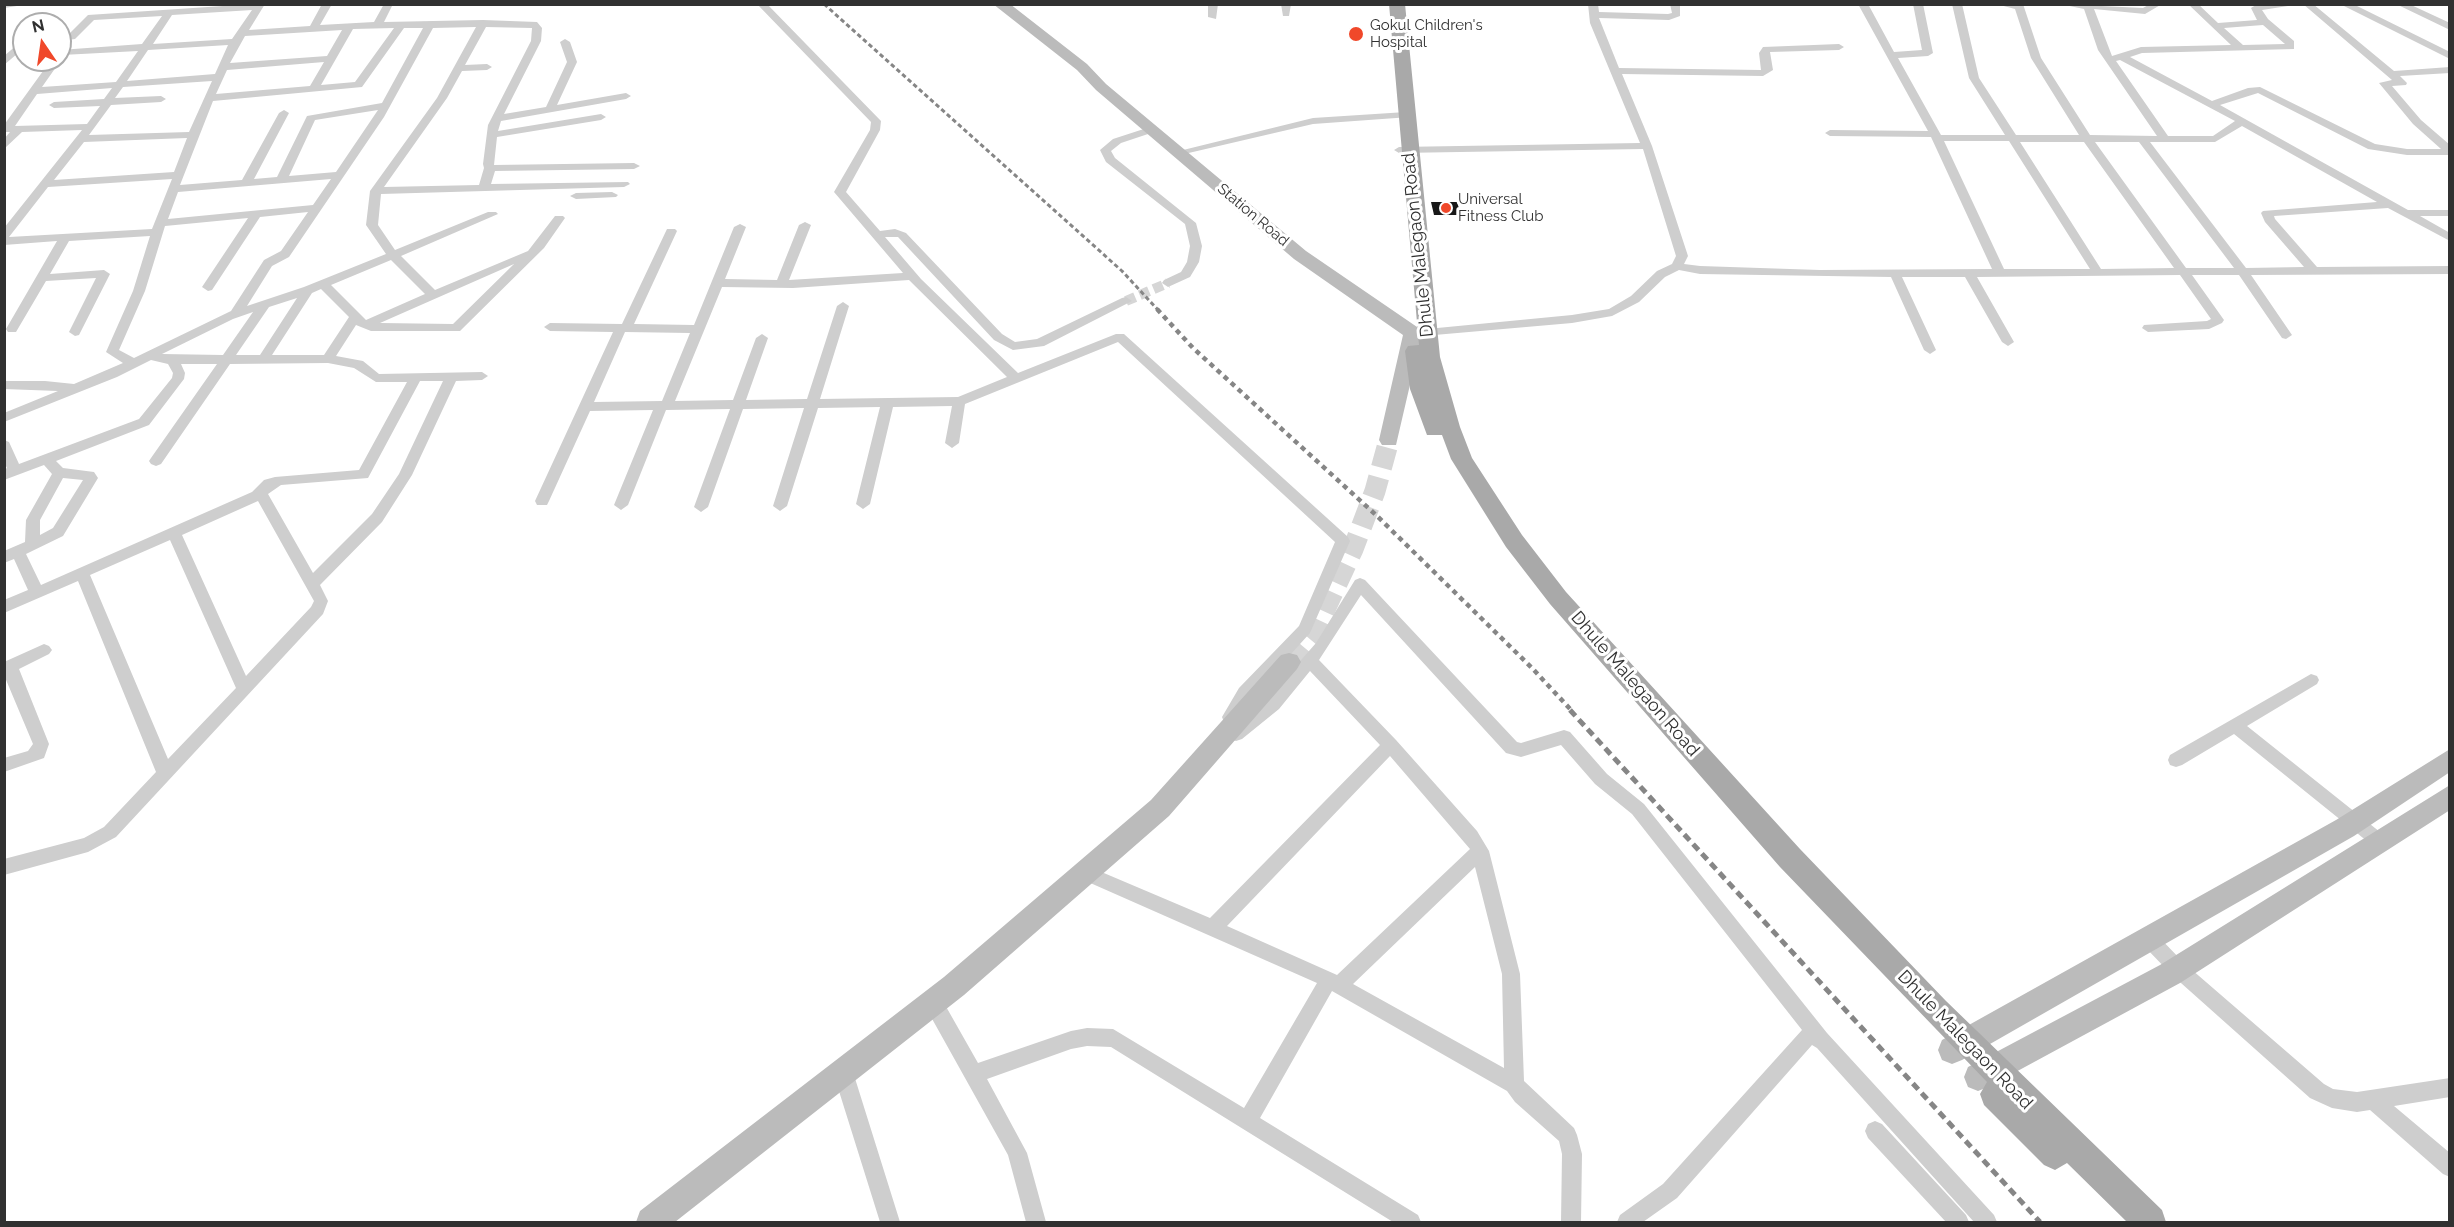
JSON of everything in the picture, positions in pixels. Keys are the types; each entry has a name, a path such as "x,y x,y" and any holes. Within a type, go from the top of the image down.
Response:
{"main road":[{"path":"1388,4 1401,115"},
{"name":"Dhule Malegaon Road","path":"1397,4 1401,115 1420,333 1420,388 1441,446 1487,523 1561,621 1880,977 1959,1046 2127,1222"},
{"name":"Dhule Malegaon Road","path":"1986,1073 2150,1222"}],"street":[{"path":"4,5 26,4"},
{"path":"313,29 327,4"},
{"path":"377,25 389,4"},
{"path":"761,4 876,121 875,130 840,192 912,276 1017,379"},
{"path":"1213,4 1213,17"},
{"path":"1675,4 1677,14 1669,17 1594,10 1647,146 1682,256 1677,266"},
{"path":"1863,4 1935,136 2000,274"},
{"path":"1891,56 1928,53 1918,4"},
{"path":"1957,4 1974,78 2099,273"},
{"path":"2000,4 2018,5 2036,58 2087,139 2218,320 2209,325 2148,328"},
{"path":"2064,4 2145,11 2158,4"},
{"path":"2192,4 2240,48"},
{"path":"2252,8 2297,4"},
{"path":"2307,4 2402,82 2384,83 2417,122 2450,152"},
{"path":"2344,4 2450,56"},
{"path":"2400,4 2450,27"},
{"path":"72,37 91,17 263,5"},
{"path":"133,363 112,352 139,291 159,227 209,98 238,37 263,5"},
{"name":"Station Road","path":"998,6 1042,51 1077,75 1101,87 1300,255 1420,333"},
{"path":"2088,7 2103,50 2165,139"},
{"path":"2109,60 2141,50 2290,47 2290,43 2252,8"},
{"path":"4,236 90,127 169,13"},
{"path":"2216,26 2264,21"},
{"path":"72,54 313,29 377,25 530,22 537,28 536,41 497,118 491,135 488,164 490,168 484,188"},
{"path":"433,295 392,254 371,223 376,191 437,105 483,23"},
{"path":"236,314 268,263 285,254 386,105 430,24"},
{"path":"209,98 313,90 361,83 401,25"},
{"path":"313,90 349,27"},
{"path":"549,109 572,62 566,42"},
{"path":"1616,71 1763,73 1768,70 1764,53 1767,49 1839,46"},
{"path":"2121,56 2212,104 2450,238"},
{"path":"34,91 121,84 330,59"},
{"path":"458,68 487,67"},
{"path":"2392,74 2450,70"},
{"path":"6,129 47,72"},
{"path":"2212,104 2252,90 2260,90 2373,147 2407,153 2450,152"},
{"path":"497,118 626,96"},
{"path":"54,105 161,99"},
{"path":"282,178 311,118 386,105"},
{"path":"247,181 284,113"},
{"path":"1180,152 1313,121 1401,115"},
{"path":"491,135 601,117"},
{"path":"1830,133 2014,139 2215,139 2242,121"},
{"path":"6,129 90,127"},
{"path":"4,146 19,128"},
{"path":"1153,129 1117,141 1105,150 1110,160 1190,223 1196,246 1193,262 1186,274 1168,284"},
{"path":"79,139 194,135"},
{"path":"2142,139 2243,272 2286,335"},
{"path":"1404,150 1647,146"},
{"path":"490,168 634,166"},
{"path":"45,184 179,175"},
{"path":"174,189 282,178 339,175"},
{"path":"376,191 624,184"},
{"path":"426,189 435,198 612,195"},
{"path":"2314,271 2269,220 2267,213 2390,204"},
{"path":"4,241 65,238 258,212 317,208"},
{"path":"208,287 258,212"},
{"path":"2405,213 2450,213"},
{"path":"4,418 133,363 236,314 308,290 492,214"},
{"path":"323,284 360,321 377,328 456,328 535,250 560,218"},
{"path":"782,283 805,225"},
{"path":"621,506 719,283 740,227"},
{"path":"542,501 584,407 671,231"},
{"path":"877,236 895,232 902,235 998,337 1012,346 1040,343 1126,302"},
{"path":"12,329 65,238"},
{"path":"328,359 360,321 433,295 535,250"},
{"path":"1389,440 1420,333 1572,319 1612,312 1635,299 1661,274 1677,266 1700,270 1820,274 2450,270"},
{"path":"42,278 104,274 75,332"},
{"path":"1895,274 1930,350"},
{"path":"1969,274 2008,342"},
{"path":"719,283 782,283 912,276"},
{"path":"263,360 308,290"},
{"path":"156,461 265,304"},
{"path":"780,506 843,306"},
{"path":"550,327 699,329"},
{"path":"584,407 959,401 1120,337 1343,541 1305,629 1245,693 1197,767"},
{"path":"701,507 762,338"},
{"path":"150,355 172,360 328,359 358,364 376,378 482,375"},
{"path":"5,448 10,472 144,422 178,379 179,373 172,360"},
{"path":"313,582 377,518 405,475 452,376"},
{"path":"4,607 257,496 269,484 280,480 363,475 416,377"},
{"path":"4,385 51,385 75,389"},
{"path":"952,443 959,401"},
{"path":"863,504 887,403"},
{"path":"13,552 63,528 91,478 89,475 59,473 45,458"},
{"path":"13,552 59,473"},
{"path":"4,867 96,841 110,832 318,610 321,596 264,498 257,496"},
{"path":"174,532 244,689"},
{"path":"13,552 37,593"},
{"path":"82,573 165,773"},
{"path":"651,1222 933,1002 1160,808 1299,662 1360,584 1512,748 1521,750 1564,737 1601,779 1638,809 1819,1037 1987,1222"},
{"path":"4,765 33,756 41,744 7,667 44,650"},
{"path":"1299,662 1390,745 1471,836 1480,850 1511,974 1512,1072 1515,1084 1522,1095 1567,1135 1572,1154 1571,1222"},
{"path":"2176,760 2311,680"},
{"path":"2235,725 2379,841"},
{"path":"1213,928 1390,745"},
{"path":"1959,1046 2355,822 2450,759"},
{"path":"1986,1073 2178,969 2450,796"},
{"path":"1247,1121 1334,982 1480,850"},
{"path":"1085,873 1334,982 1515,1084"},
{"path":"2149,939 2178,969 2317,1091 2346,1102 2450,1087"},
{"path":"933,1002 1017,1152 1035,1222"},
{"path":"974,1074 1071,1040 1087,1037 1113,1038 1411,1222"},
{"path":"1627,1222 1670,1191 1806,1038 1819,1037"},
{"path":"843,1072 890,1222"},
{"path":"2372,1099 2450,1167"},
{"path":"1875,1131 1959,1222"}],"building":[{"name":"Universal Fitness Club","path":"1431,202 1457,202 1461,215 1434,215"}],"tunnel":[{"path":"1126,301 1168,283"},
{"path":"1289,662 1315,631 1353,549 1375,491 1389,440"}],"railway":[{"path":"824,4 1122,271 1159,311"},
{"path":"1157,309 1193,348 1376,515 1532,668 1572,711"},
{"path":"1570,710 2040,1222"}],"place":[{"name":"Gokul Children's Hospital","path":"1356,34"},
{"name":"Universal Fitness Club","path":"1446,208"}]}
